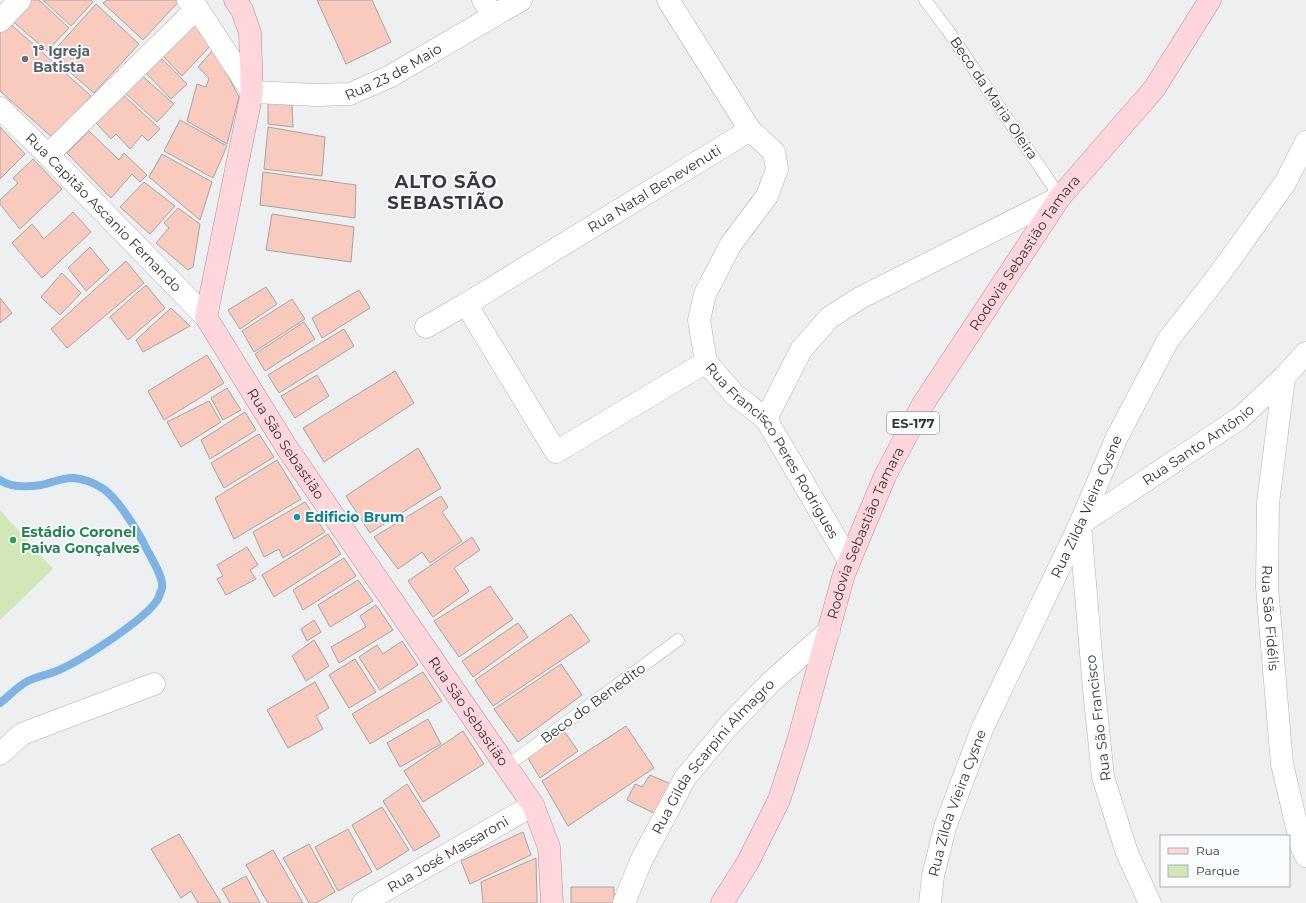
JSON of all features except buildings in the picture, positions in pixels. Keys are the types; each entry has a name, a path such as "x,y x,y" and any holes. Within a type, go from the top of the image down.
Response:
{"main road":[{"path":"206,317 252,92 250,33 242,10 235,0"},
{"name":"Rodovia Sebastião Tamara","path":"722,903 748,862 779,800 798,741 844,574 886,476 923,404 1060,197 1154,89 1210,0"},
{"name":"Rua São Sebastião","path":"206,317 287,448 533,805 549,847 552,903"}],"street":[{"path":"0,21 20,0"},
{"name":"Rua 23 de Maio","path":"252,92 316,95 350,94 389,77 488,8 521,0"},
{"path":"668,0 750,130"},
{"path":"48,155 193,4 252,92"},
{"name":"Rua Capitão Ascanio Fernando","path":"0,108 206,317"},
{"name":"Rua Natal Benevenuti","path":"426,327 750,130"},
{"name":"Rua Francisco Peres Rodrigues","path":"750,130 774,152 777,169 767,196 731,244 705,294 699,320 706,362 734,394 766,419 849,561"},
{"name":"Rua Zilda Vieira Cysne","path":"930,903 933,876 945,827 982,729 1080,524 1117,437 1168,340 1218,276 1285,183 1306,142"},
{"path":"766,419 801,350 829,318 860,298 1060,197"},
{"path":"466,304 556,452 706,362"},
{"name":"Rua Santo Antônio","path":"1080,524 1240,418 1284,377 1306,353"},
{"name":"Rua São Fidélis","path":"1284,377 1268,503 1268,587 1282,764 1302,848 1306,856"},
{"name":"Rua São Francisco","path":"1080,524 1103,777 1127,853 1150,903"},
{"name":"Rua Gilda Scarpini Almagro","path":"624,903 641,861 685,778 730,724 772,682 829,631"},
{"path":"0,754 22,734 154,684"},
{"name":"Rua José Massaroni","path":"363,903 533,805"}],"lane":[{"name":"Beco da Maria Oleira","path":"925,0 947,29 1060,197"},
{"name":"Beco do Benedito","path":"507,766 678,640"}],"green space":[{"name":"Estádio Coronel Paiva Gonçalves","path":"0,510 53,569 0,620"}],"waterway":[{"path":"0,480 14,486 41,485 70,478 81,479 96,484 114,498 132,523 156,567 162,583 162,588 158,599 151,608 126,629 79,660 54,672 24,683 0,703"}],"place":[{"name":"1ª Igreja Batista","path":"25,59"},
{"name":"Edificio Brum","path":"297,517"},
{"name":"Estádio Coronel Paiva Gonçalves","path":"13,540"}],"district":[{"name":"ALTO SÃO SEBASTIÃO","path":"446,192"}]}
